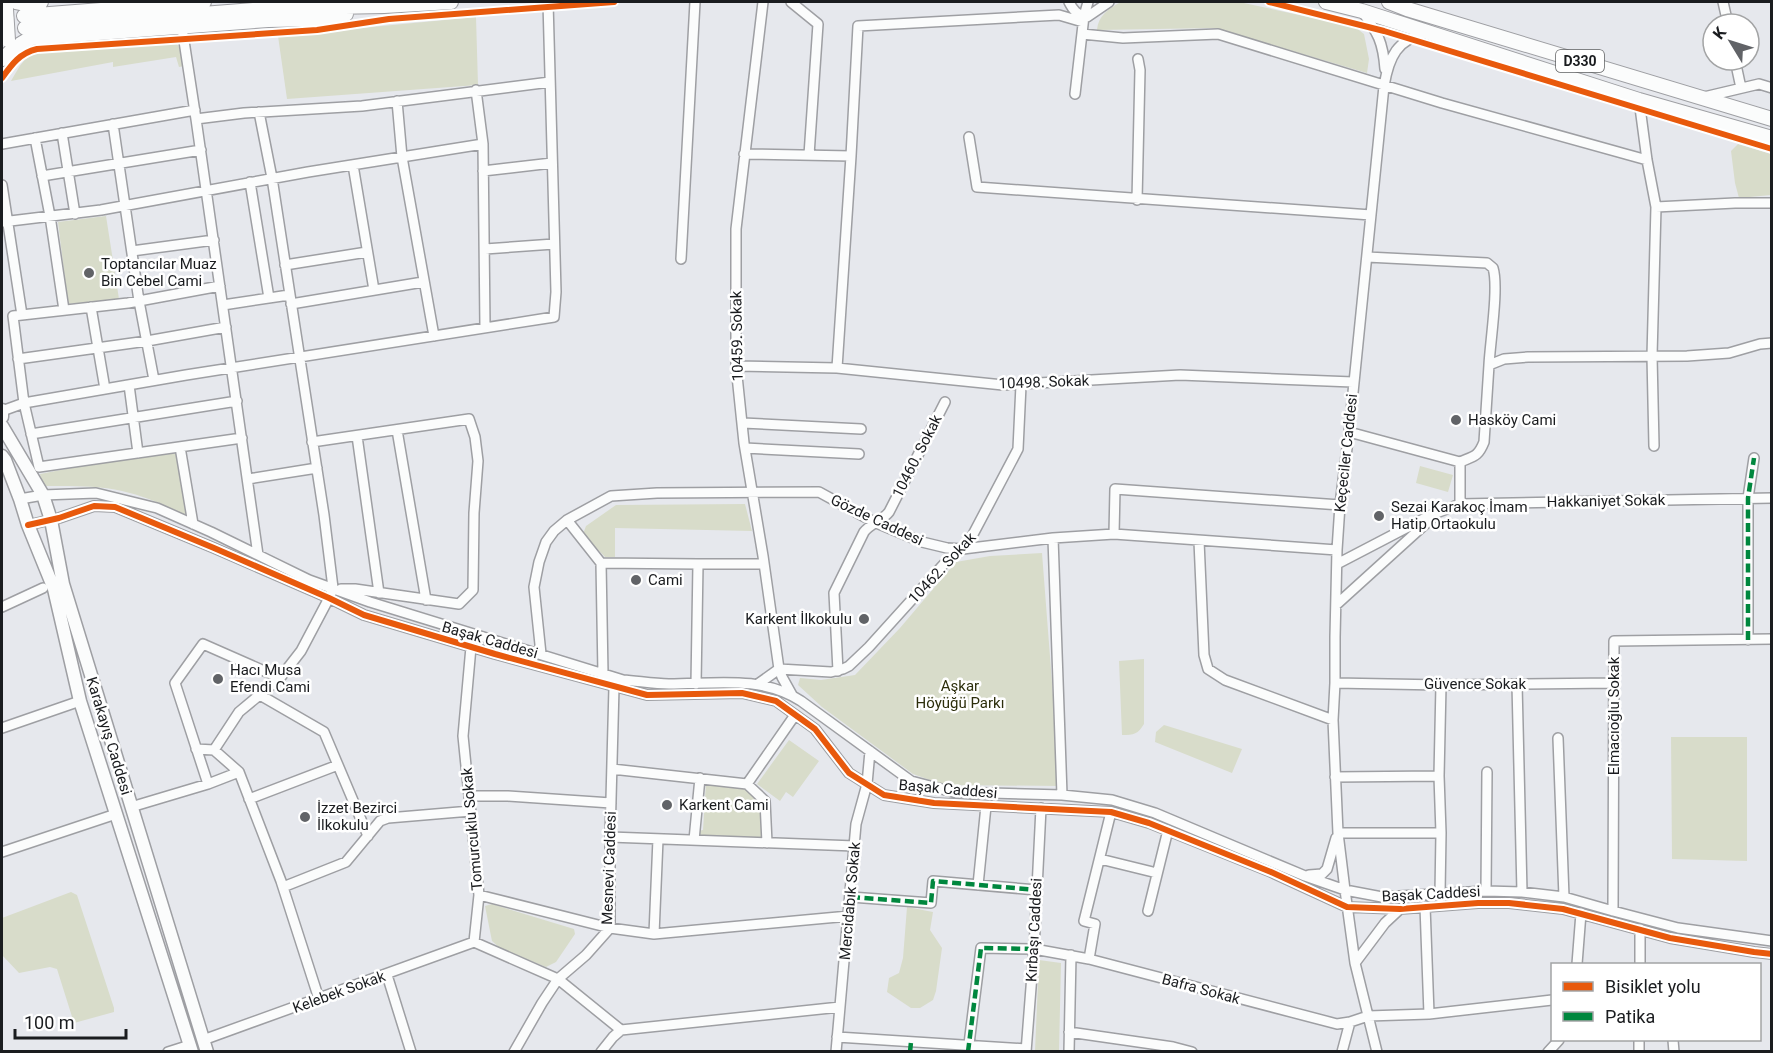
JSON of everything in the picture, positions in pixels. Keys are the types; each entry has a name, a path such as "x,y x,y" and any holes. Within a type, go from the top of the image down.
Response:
{"highway":[{"path":"2,60 8,40 8,4 41,2"},
{"path":"204,2 25,22 279,8 451,2"},
{"name":"D330","path":"1326,2 1362,11 1639,100 1772,138"},
{"name":"D330","path":"1389,2 1772,119"},
{"path":"2,60 21,42 32,38 268,20 314,19 384,6"}],"main road":[{"path":"2,410 2,417"},
{"name":"Karakayış Caddesi","path":"2,426 43,495 51,519 63,584 205,1046"},
{"name":"Karakayış Caddesi","path":"2,456 54,589 80,701 191,1048"}],"street":[{"path":"2,410 24,403 105,389 554,317 556,292 549,2"},
{"path":"681,259 695,2"},
{"name":"10459. Sokak","path":"764,2 736,229 736,366 745,448 779,669 792,695"},
{"path":"791,2 818,24 809,155"},
{"path":"1068,2 1084,19"},
{"path":"1076,94 1082,34 1088,2"},
{"path":"837,368 858,26 1059,15 1084,19 1109,2"},
{"path":"1362,11 1378,33 1384,52 1386,74"},
{"path":"182,28 258,555"},
{"path":"1386,74 1392,57 1400,46 1411,37 1427,32"},
{"path":"1082,34 1123,38 1218,34 1384,86 1647,160"},
{"path":"1137,200 1140,70 1138,58"},
{"path":"1738,72 1741,88"},
{"name":"Keçeciler Caddesi","path":"1345,890 1338,833 1333,720 1337,550 1386,74"},
{"path":"2,144 113,124 195,114 362,106 550,82"},
{"path":"1702,97 1760,84 1772,88"},
{"path":"476,90 483,144 485,327"},
{"path":"1639,100 1656,207 1652,356 1654,447"},
{"path":"397,101 402,157 434,336"},
{"path":"214,750 239,712 280,678 301,651 331,593 324,515 272,178 259,112"},
{"path":"113,124 154,381"},
{"path":"62,133 75,214"},
{"path":"969,137 977,187 1371,215"},
{"path":"35,138 50,216 64,310"},
{"path":"4,222 125,206 272,178 483,144"},
{"path":"42,176 201,150"},
{"path":"744,154 851,156"},
{"path":"483,171 552,163"},
{"path":"353,165 374,290"},
{"path":"250,182 268,298"},
{"path":"2,185 4,222 22,315"},
{"path":"1656,207 1772,203"},
{"path":"132,251 213,240"},
{"path":"484,249 554,244"},
{"path":"285,265 368,252"},
{"path":"1349,432 1460,462 1478,455 1484,442 1494,298 1493,268 1487,263 1367,257"},
{"path":"223,305 268,298 290,299 374,290 423,282"},
{"path":"220,286 140,301 13,316 24,403 39,467 242,438"},
{"path":"91,307 105,389"},
{"path":"18,359 147,341 226,327"},
{"path":"1489,365 1504,358 1687,356 1729,353 1772,343"},
{"name":"10498. Sokak","path":"736,366 837,368 986,384 1020,385 1180,375 1353,382"},
{"path":"129,385 138,453"},
{"name":"10462. Sokak","path":"838,671 849,666 862,655 944,564 963,549 975,534 1018,449 1020,385"},
{"path":"31,434 237,401"},
{"name":"10460. Sokak","path":"838,671 834,593 864,532 889,512 945,402"},
{"path":"312,442 469,419 476,437 478,461 474,513 473,590 459,604 355,589 331,593"},
{"path":"743,423 861,429"},
{"path":"397,430 426,600"},
{"path":"357,436 379,593"},
{"path":"180,447 193,524"},
{"path":"745,448 859,454"},
{"path":"1748,640 1748,498 1754,458"},
{"path":"1460,462 1460,504"},
{"path":"248,479 316,468"},
{"path":"1114,534 1115,489 1340,505"},
{"name":"Gözde Caddesi","path":"541,654 534,587 546,542 554,531 567,520 611,496 752,491 819,492 874,522 934,546 963,549 1053,538 1114,534 1337,550"},
{"name":"Başak Caddesi","path":"20,499 43,495 96,493 157,508 309,580 364,615 614,687 647,695 742,693 776,701 815,729 849,773 884,795 934,803 1111,812 1149,822 1347,907 1400,909 1509,903 1563,909 1680,940 1772,954"},
{"name":"Hakkaniyet Sokak","path":"1337,564 1442,510 1460,504 1772,498"},
{"name":"Başak Caddesi","path":"28,525 94,506 115,507 331,593 623,680 665,684 758,684 792,695 911,781 953,792 1062,795 1112,800 1155,813 1305,876 1345,890 1382,897 1486,891 1564,897 1678,928 1772,942"},
{"name":"Hakkaniyet Sokak","path":"1336,605 1442,510"},
{"path":"567,520 601,563 603,674"},
{"path":"1053,538 1062,795"},
{"path":"1199,541 1204,655 1208,669 1225,680 1333,720"},
{"path":"601,563 764,564"},
{"path":"696,684 699,564"},
{"path":"2,605 44,588"},
{"name":"Elmacıoğlu Sokak","path":"1613,911 1614,641 1772,639"},
{"path":"208,784 175,683 203,644 280,678"},
{"name":"Tomurcuklu Sokak","path":"471,647 463,736 479,895 474,942"},
{"path":"758,684 779,669 838,671"},
{"name":"Güvence Sokak","path":"1335,683 1441,685 1614,683"},
{"path":"1517,684 1522,892"},
{"path":"1440,893 1441,685"},
{"name":"Mesnevi Caddesi","path":"514,1052 558,979 586,956 610,928 614,687"},
{"path":"260,695 324,732 368,836"},
{"path":"2,728 80,701"},
{"path":"747,784 795,715"},
{"path":"1558,738 1564,897"},
{"path":"196,749 214,750 239,772 283,887 319,999"},
{"name":"Mercidabık Sokak","path":"836,1052 856,824 867,784 870,752"},
{"path":"249,799 338,765"},
{"path":"612,769 747,784 765,801 767,843"},
{"path":"130,807 208,784 239,772"},
{"path":"1486,891 1487,772"},
{"path":"1335,777 1439,776"},
{"path":"694,840 700,778"},
{"path":"470,796 508,796 611,803"},
{"path":"978,885 986,806"},
{"name":"Kırbaşı Caddesi","path":"1026,1050 1041,808"},
{"path":"283,887 346,862 380,821 388,818 471,811"},
{"path":"1089,959 1095,924 1084,921 1111,812"},
{"path":"2,852 116,814"},
{"path":"1148,911 1168,830"},
{"path":"1305,876 1322,874 1327,869 1338,833 1441,833"},
{"path":"610,837 855,846"},
{"path":"654,934 658,839"},
{"path":"1100,859 1157,873"},
{"path":"851,897 931,903 933,881 1036,890"},
{"path":"1345,890 1355,963 1377,1052"},
{"path":"479,895 610,928 654,934 849,916"},
{"path":"1425,906 1429,1014"},
{"path":"1355,963 1385,923 1400,909"},
{"path":"1577,963 1581,913"},
{"path":"1640,929 1640,963"},
{"path":"474,942 558,979 621,1030"},
{"name":"Kelebek Sokak","path":"205,1046 319,999 474,942"},
{"name":"Bafra Sokak","path":"968,1049 981,948 1034,949 1089,959 1337,1024 1368,1016 1429,1014 1551,1000"},
{"path":"1069,1052 1071,956"},
{"path":"387,975 411,1052"},
{"path":"601,1052 621,1030 840,1007"},
{"path":"1342,1052 1350,1022"},
{"path":"1069,1032 1173,1047 1192,1052"},
{"path":"837,1037 910,1047 1026,1050"},
{"path":"168,1052 191,1048"}],"green space":[{"path":"1121,2 1239,2 1355,27 1364,34 1369,59 1367,73 1214,28 1097,30 1099,21 1105,13"},
{"path":"476,17 478,85 287,99 278,36"},
{"path":"176,42 184,66 179,67 176,57 113,67 113,62 11,81 26,59 41,52"},
{"path":"1738,144 1771,154 1771,195 1739,198 1731,151"},
{"path":"106,216 119,299 68,304 58,222"},
{"path":"177,453 187,516 147,498 122,491 92,487 42,486 40,474 92,464"},
{"path":"1420,466 1453,475 1448,492 1416,483"},
{"path":"745,504 752,531 615,528 615,557 605,557 583,534 586,526 616,505"},
{"name":"Aşkar Höyüğü Parkı","path":"1042,553 1060,786 944,785 913,774 822,707 798,685 800,678 821,680 855,675 900,628 956,562 990,556"},
{"path":"1144,659 1144,724 1135,733 1122,735 1119,661"},
{"path":"1164,725 1242,749 1232,773 1155,742 1156,732"},
{"path":"1671,737 1747,737 1747,861 1672,859"},
{"path":"789,740 819,761 793,797 786,792 780,801 757,784"},
{"path":"706,783 745,786 762,801 763,840 697,838 697,831 703,830"},
{"path":"71,892 77,895 114,1008 114,1012 74,1023 57,969 50,967 19,973 2,955 2,918"},
{"path":"492,904 574,929 575,934 556,962 546,967 501,949 492,941 485,906"},
{"path":"907,907 933,912 930,930 942,948 933,1000 920,1008 911,1008 887,992 889,978 899,973 903,958"},
{"path":"1039,960 1061,963 1059,1051 1035,1051"}],"marked path":[{"path":"1748,640 1748,498 1754,458"},
{"path":"851,897 931,903 933,881 1037,890"},
{"path":"968,1052 981,948 1034,949"},
{"path":"910,1052 911,1042"}],"cycle path":[{"path":"2,78 21,56 37,49 317,30 389,19 614,2"},
{"path":"1269,2 1384,31 1772,149"},
{"path":"28,525 59,518 94,506 115,507 364,615 495,654 647,695 742,693 776,701 815,729 849,773 884,795 934,803 1111,812 1149,823 1271,872 1347,907 1400,909 1509,903 1563,909 1670,938 1772,954"}],"place":[{"name":"Toptancılar Muaz Bin Cebel Cami","path":"89,273"},
{"name":"Hasköy Cami","path":"1456,420"},
{"name":"Sezai Karakoç İmam Hatip Ortaokulu","path":"1379,516"},
{"name":"Cami","path":"636,580"},
{"name":"Karkent İlkokulu","path":"864,619"},
{"name":"Hacı Musa Efendi Cami","path":"218,679"},
{"name":"Karkent Cami","path":"667,805"},
{"name":"İzzet Bezirci İlkokulu","path":"305,817"}]}
